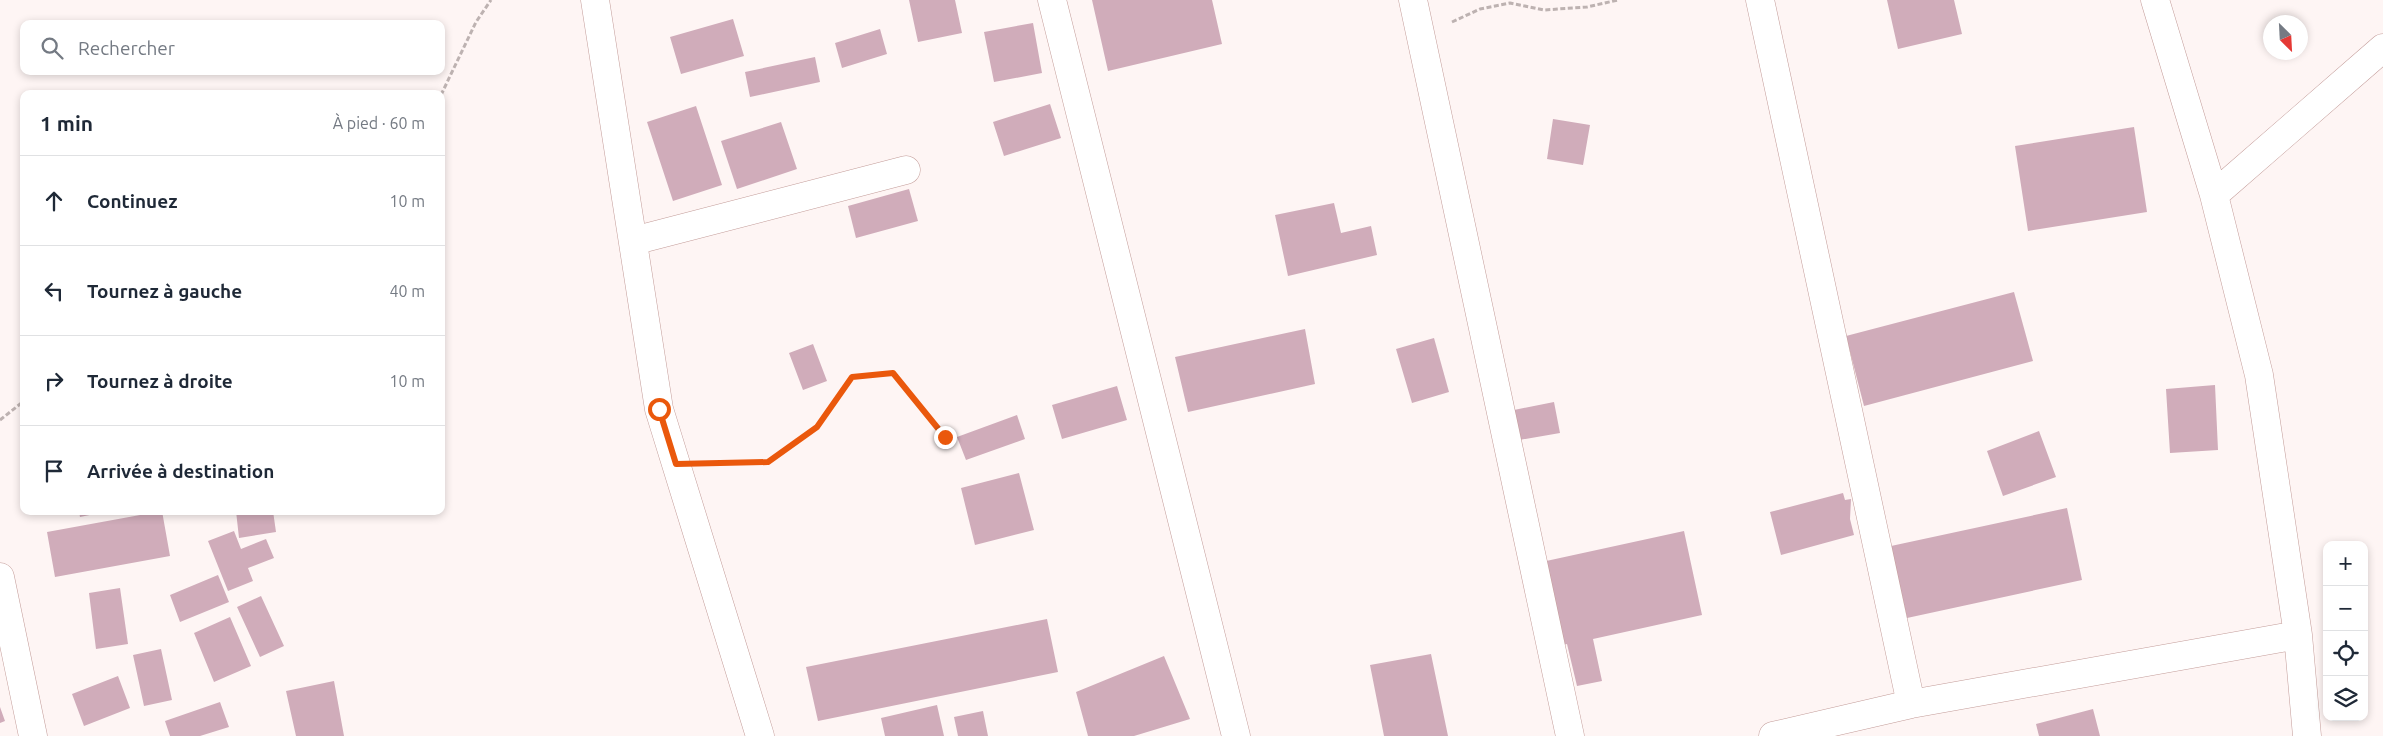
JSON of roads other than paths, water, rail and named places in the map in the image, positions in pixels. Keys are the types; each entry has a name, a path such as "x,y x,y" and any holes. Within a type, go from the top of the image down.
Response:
{"street":[{"path":"595,0 659,409 760,736"},
{"path":"1052,0 1236,736"},
{"path":"1413,0 1570,736"},
{"path":"1760,0 1911,704"},
{"path":"2155,0 2214,195 2258,374 2298,635 2307,736"},
{"path":"2214,195 2383,48"},
{"path":"633,241 906,170"},
{"path":"0,577 33,736"},
{"path":"1774,736 1911,704 2298,635"}]}
